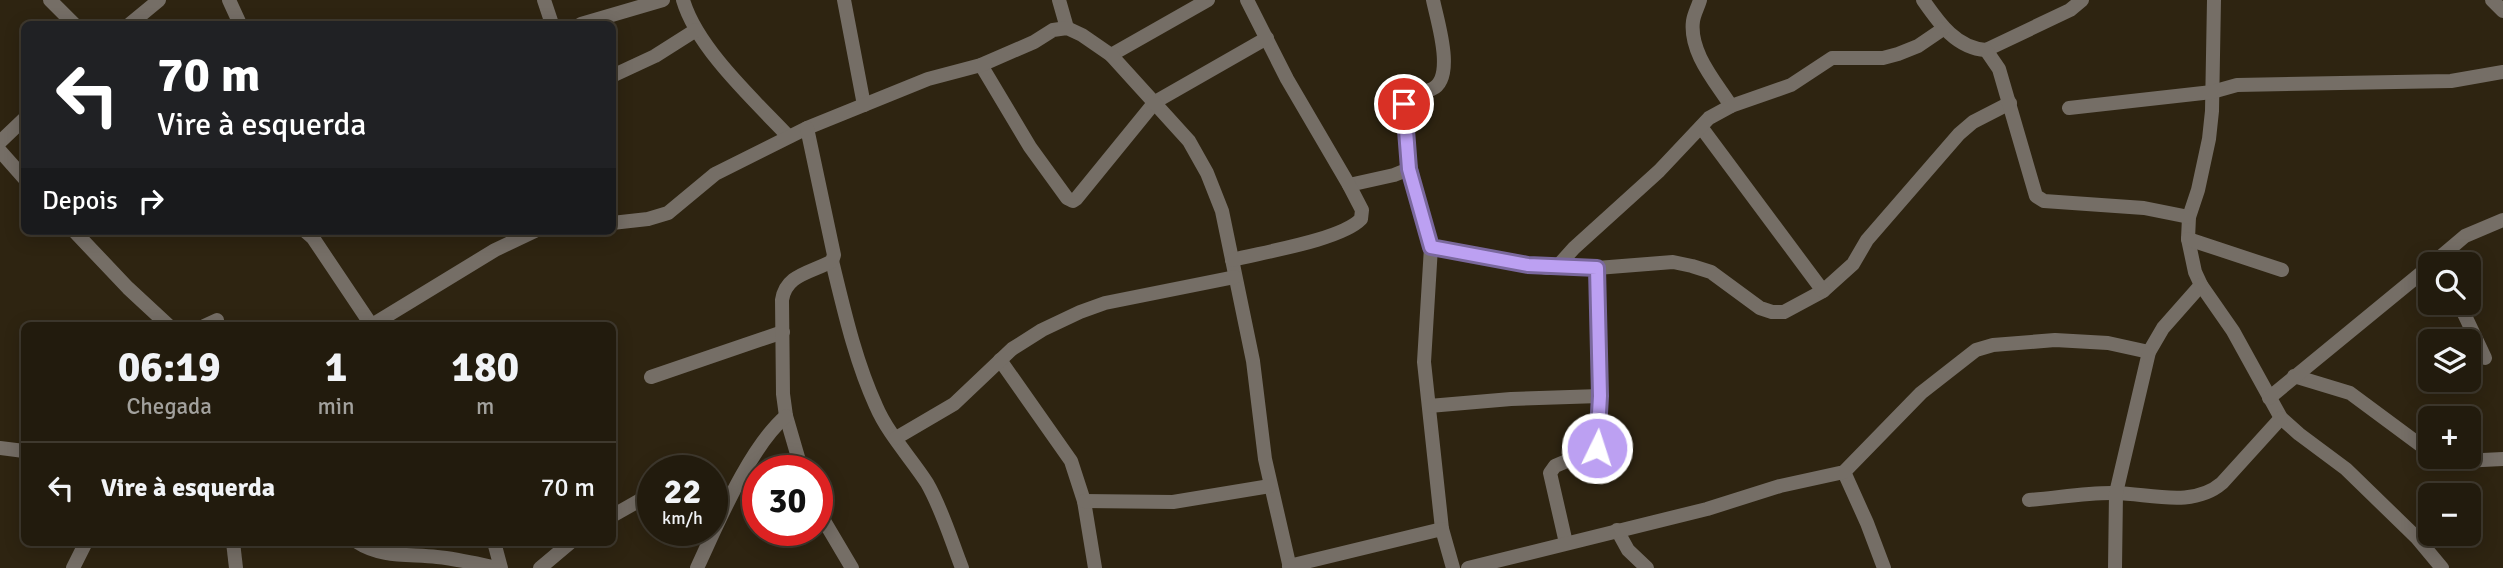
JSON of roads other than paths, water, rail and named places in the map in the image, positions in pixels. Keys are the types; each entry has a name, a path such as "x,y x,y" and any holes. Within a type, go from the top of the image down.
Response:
{"street":[{"path":"50,0 71,21"},
{"path":"134,21 159,0"},
{"path":"229,0 239,21"},
{"path":"544,0 551,21"},
{"path":"591,21 663,0"},
{"path":"683,0 696,30 742,88 789,136"},
{"path":"844,0 864,105"},
{"path":"1059,0 1067,28"},
{"path":"1111,55 1208,0"},
{"path":"1232,260 1309,242 1356,225 1362,219 1362,210 1349,185 1287,79 1247,0"},
{"path":"1433,0 1445,60 1441,80 1433,89 1410,94 1404,104 1409,169 1431,247 1424,362 1442,528 1453,568"},
{"path":"1700,0 1693,22 1694,42 1731,106"},
{"path":"1923,0 1943,29 1970,49 1986,50 2070,10 2082,0"},
{"path":"2214,0 2209,139 2189,217 2188,239 2195,272 2233,331 2281,418 2346,469 2417,538 2442,568"},
{"path":"2492,0 2503,10"},
{"path":"616,223 648,219 668,213 715,174 789,136 928,79 981,65 1034,42 1054,30 1067,28 1111,55 1189,141 1207,173 1222,211 1253,361 1270,486 1289,567 1442,528"},
{"path":"1556,268 1590,233 1659,171 1709,118 1731,106 1791,85 1832,58 1883,58 1918,46 1943,29"},
{"path":"616,74 655,56 696,30"},
{"path":"981,65 1030,147 1067,198 1073,201 1155,102 1267,38"},
{"path":"1986,50 1999,69 2029,177 2039,199 2144,208 2189,217"},
{"path":"2069,108 2212,92 2237,85 2451,80 2503,72"},
{"path":"1431,247 1556,268 1673,262 1692,265 1711,272 1760,308 1784,312 1823,291 1853,264 1867,240 1959,134 1973,122 2010,103"},
{"path":"0,142 21,122"},
{"path":"1701,127 1823,291"},
{"path":"807,128 831,234 834,255 832,261 864,377 877,410 939,505 962,568"},
{"path":"0,150 21,174"},
{"path":"1349,185 1409,169"},
{"path":"2448,252 2465,236 2503,220"},
{"path":"78,235 165,322"},
{"path":"311,235 370,322"},
{"path":"377,322 495,250 527,235"},
{"path":"2188,239 2282,270"},
{"path":"797,455 786,416 783,394 781,307 784,287 789,281 832,261"},
{"path":"1566,543 1550,473 1555,466 1597,448 1600,396 1597,268"},
{"path":"896,438 954,404 1000,359 1042,330 1105,303 1235,277"},
{"path":"2269,398 2418,277"},
{"path":"2115,568 2116,493 2149,352 2163,328 2201,285"},
{"path":"2465,315 2485,358"},
{"path":"651,377 783,332"},
{"path":"1468,568 1707,509 1780,486 1844,472 1921,393 1976,350 1993,345 2055,340 2108,343 2149,352"},
{"path":"1000,359 1071,461 1084,501 1096,568"},
{"path":"2294,376 2350,393 2418,443"},
{"path":"1429,406 1511,399 1600,396"},
{"path":"697,568 741,478 778,423 786,416"},
{"path":"2029,500 2116,493 2141,497 2200,496 2213,491 2281,418"},
{"path":"0,448 21,451"},
{"path":"2481,460 2503,459"},
{"path":"1844,472 1884,568"},
{"path":"1084,501 1173,502 1270,486"},
{"path":"616,514 637,502"},
{"path":"1617,530 1628,550 1647,568"},
{"path":"833,536 852,568"},
{"path":"74,568 84,546"},
{"path":"233,546 236,568"},
{"path":"363,546 385,554 439,557 499,568 495,546"},
{"path":"540,568 566,546"}]}
